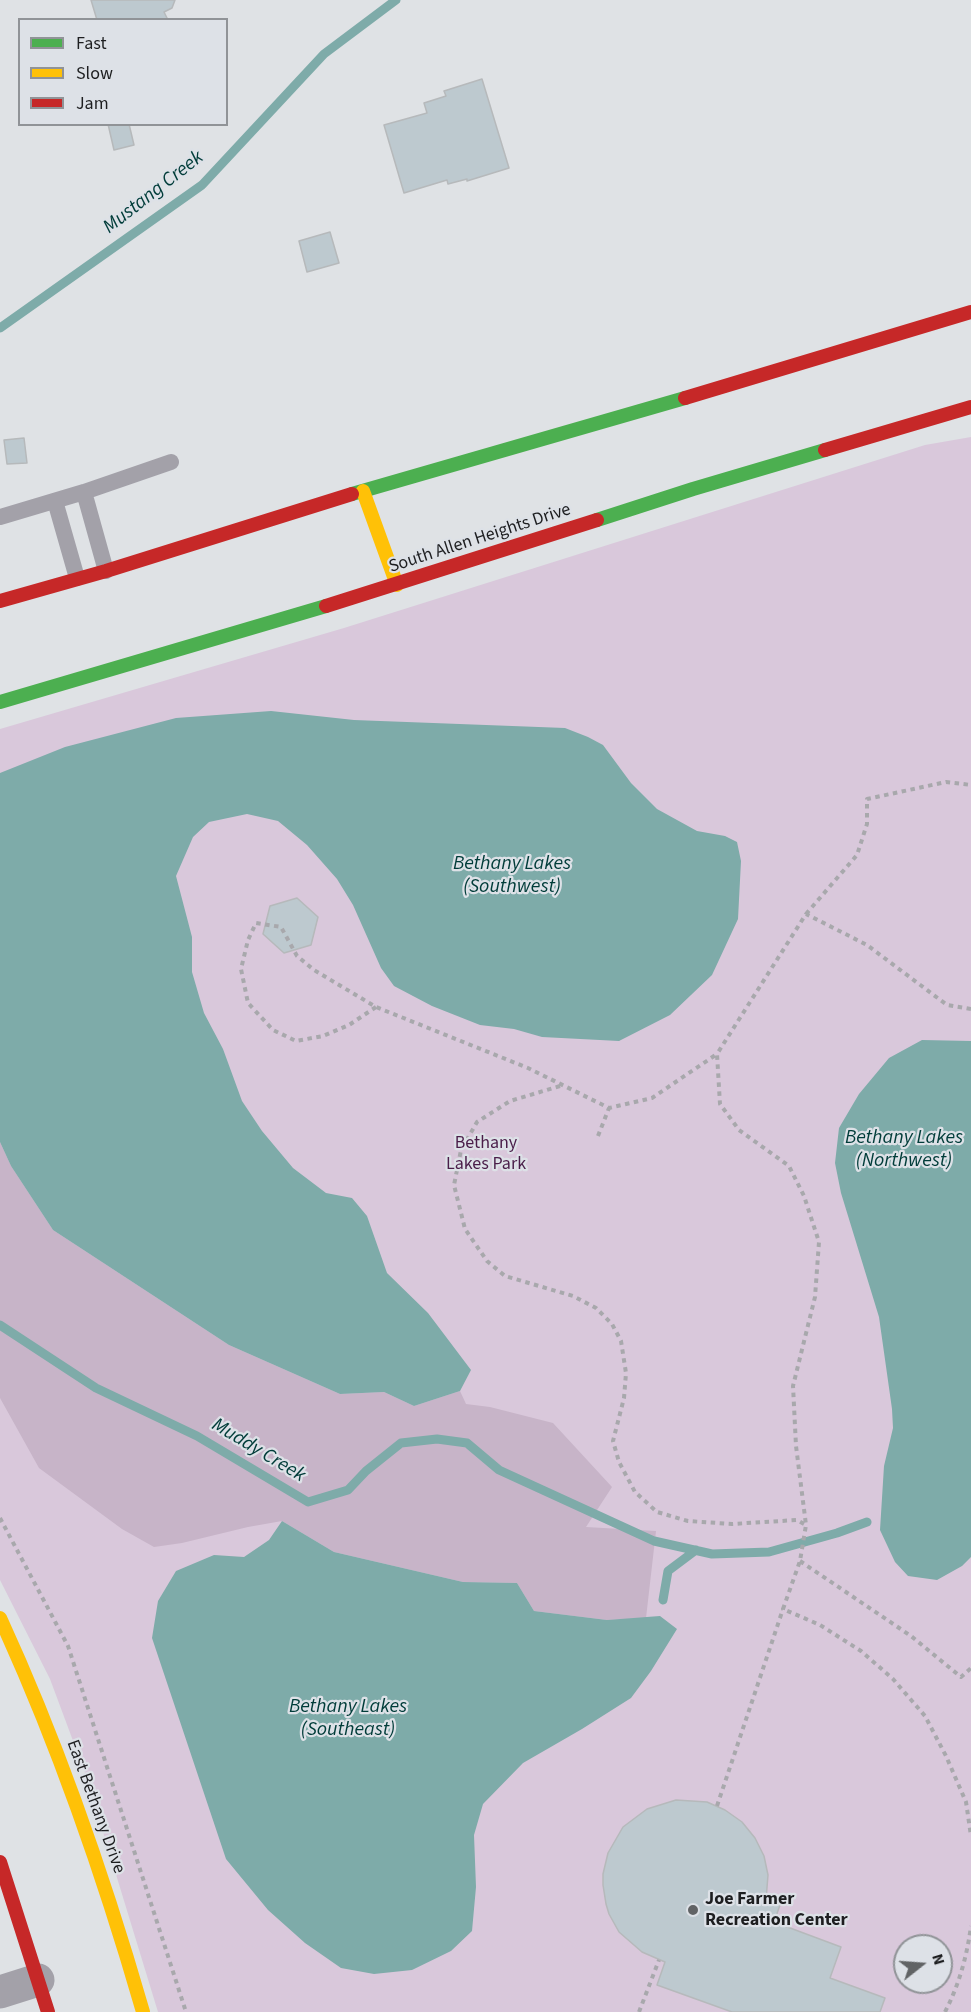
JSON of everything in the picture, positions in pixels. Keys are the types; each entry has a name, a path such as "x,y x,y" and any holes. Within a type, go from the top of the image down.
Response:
{"main road":[{"path":"0,601 106,571 363,491 971,312"},
{"name":"South Allen Heights Drive","path":"0,702 397,585 693,489 971,407"},
{"path":"363,491 397,585"},
{"name":"East Bethany Drive","path":"0,1618 20,1660 92,1843 143,2012"},
{"path":"0,1862 48,2012"}],"street":[{"path":"0,1992 38,1980"}],"lane":[{"path":"0,517 84,492 171,462"},
{"path":"84,492 106,571"},
{"path":"55,501 77,578"}],"path":[{"path":"376,1007 349,1025 323,1036 296,1041 273,1030 248,1003 241,969 248,940 256,923 281,927 297,956 376,1007 528,1068 609,1108 652,1098 717,1054 806,914 857,855 867,824 867,799 946,782 971,785"},
{"path":"806,914 867,945 946,1005 971,1010"},
{"path":"717,1054 720,1104 739,1130 789,1166 804,1196 819,1242 815,1297 793,1386 796,1446 806,1525 800,1561 717,1806"},
{"path":"561,1085 510,1101 477,1122 461,1150 454,1185 465,1229 488,1261 505,1276 573,1296 596,1308 612,1324 621,1341 626,1372 624,1398 613,1441 619,1462 634,1492 657,1512 688,1521 732,1524 797,1520 806,1525"},
{"path":"598,1136 609,1108"},
{"path":"0,1518 68,1646 186,2012"},
{"path":"800,1561 911,1636 961,1677 971,1668"},
{"path":"783,1609 820,1625 861,1651 893,1678 925,1716 966,1802 971,1836"},
{"path":"945,2012 956,1991 969,1946 971,1926"},
{"path":"639,2012 659,1960"}],"green space":[{"name":"Bethany Lakes Park","path":"971,437 971,2012 158,2012 85,1773 50,1679 0,1580 0,729 344,628 925,445"}],"shaded area":[{"path":"0,1142 11,1166 53,1230 229,1345 340,1394 384,1392 414,1406 460,1391 466,1404 490,1407 553,1423 612,1487 586,1527 656,1531 646,1618 607,1620 534,1611 517,1583 463,1582 334,1552 282,1521 154,1547 122,1529 39,1468 0,1398"}],"water":[{"name":"Bethany Lakes (Southwest)","path":"271,711 354,720 565,728 603,745 631,783 657,809 697,831 725,836 737,842 741,861 738,919 712,975 670,1015 619,1041 542,1037 514,1029 480,1025 432,1006 394,986 381,968 353,905 337,879 307,845 278,821 247,814 209,822 193,837 176,876 192,937 192,972 204,1013 223,1049 242,1101 262,1131 293,1168 326,1193 352,1198 367,1216 387,1273 428,1313 471,1370 460,1391 414,1406 384,1392 340,1394 229,1345 53,1230 11,1166 0,1142 0,773 65,747 176,718"},
{"name":"Bethany Lakes (Northwest)","path":"922,1040 971,1041 971,1557 962,1566 937,1580 908,1576 895,1562 880,1530 884,1466 893,1428 892,1409 879,1317 841,1193 835,1163 839,1128 859,1094 889,1058"},
{"name":"Bethany Lakes (Southeast)","path":"282,1521 334,1552 463,1582 517,1583 534,1611 607,1620 660,1616 677,1629 631,1698 523,1763 483,1804 474,1835 476,1887 472,1931 451,1951 412,1970 374,1974 341,1968 305,1943 268,1910 226,1859 152,1638 158,1601 176,1571 214,1555 244,1557 269,1540"}],"building":[{"path":"91,0 175,0 172,8 164,12 167,18 96,18"},
{"path":"482,79 509,168 467,181 467,179 448,184 447,180 404,193 384,125 427,113 424,103 446,96 444,91"},
{"path":"108,126 129,126 134,145 114,150"},
{"path":"330,232 339,263 307,272 299,241"},
{"path":"24,438 27,463 7,464 4,440"},
{"path":"297,898 318,917 311,945 284,953 263,934 270,906"},
{"name":"Joe Farmer Recreation Center","path":"676,1800 707,1802 725,1810 742,1822 755,1838 764,1856 768,1875 766,1900 780,1905 774,1922 841,1947 830,1978 885,1998 880,2012 732,2012 657,1985 665,1962 642,1952 619,1932 606,1904 603,1874 608,1853 623,1827 647,1809"}],"waterway":[{"name":"Mustang Creek","path":"0,328 202,185 324,54 396,0"},
{"name":"Muddy Creek","path":"0,1325 96,1388 197,1436 308,1502 348,1490 366,1471 401,1443 437,1439 467,1443 499,1470 654,1541 712,1554 769,1552 867,1522"},
{"name":"Muddy Creek","path":"663,1600 668,1571 696,1550"}],"traffic: fast":[{"path":"352,494 685,398"},
{"path":"597,520 825,450"},
{"path":"0,702 326,606"}],"traffic: slow":[{"path":"363,491 397,585"},
{"path":"0,1618 42,1715 79,1812 143,2012"}],"traffic: jam":[{"path":"685,398 971,312"},
{"path":"825,450 971,407"},
{"path":"0,601 106,571 352,494"},
{"path":"326,606 597,520"},
{"path":"0,1862 48,2012"}],"place":[{"name":"Joe Farmer Recreation Center","path":"693,1910"}]}
